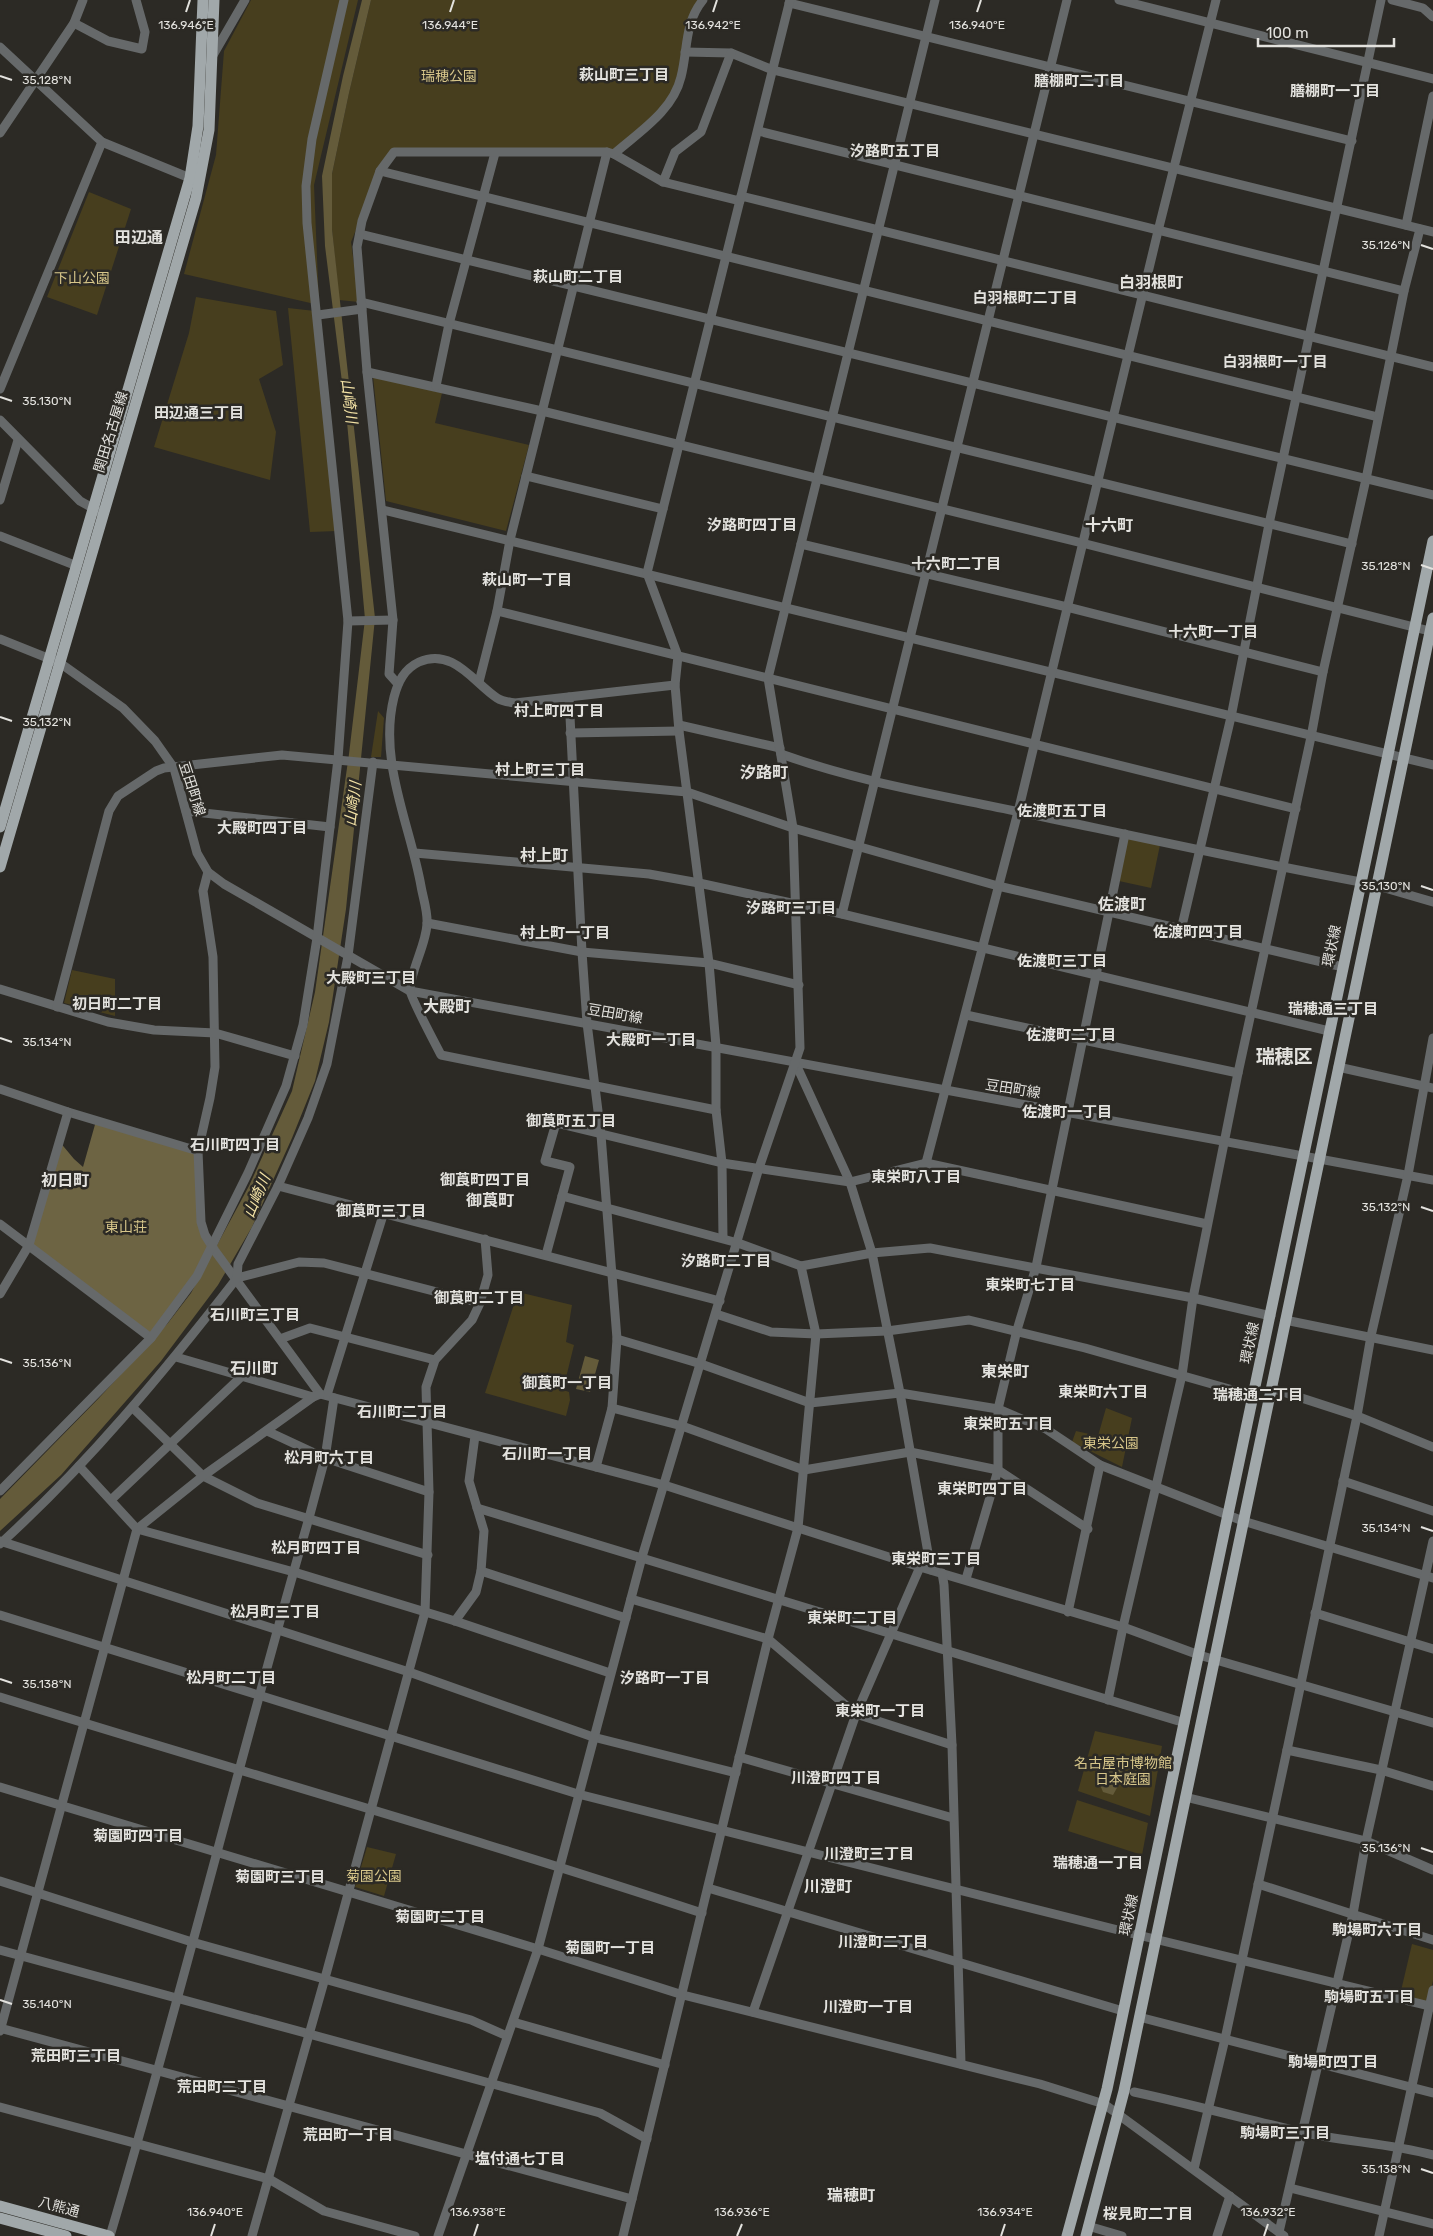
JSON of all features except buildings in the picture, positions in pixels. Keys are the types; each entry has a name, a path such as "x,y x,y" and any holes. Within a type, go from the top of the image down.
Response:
{"main road":[{"name":"関田名古屋線","path":"0,867 55,660 190,178 198,126 203,0"},
{"name":"関田名古屋線","path":"1,823 55,660 77,566 98,511 196,198 210,130 214,0"},
{"name":"環状線","path":"1067,2236 1104,2104 1305,1157 1329,1031 1389,756 1433,541"},
{"path":"1087,2231 1118,2115 1338,1067 1432,632 1433,618"},
{"name":"八熊通","path":"0,2206 110,2236"},
{"name":"八熊通","path":"0,2218 66,2236"}],"street":[{"path":"0,133 74,23 83,0"},
{"path":"74,23 108,41 142,49 145,32 136,0"},
{"path":"212,58 245,0"},
{"path":"0,1491 151,1338 197,1276 214,1249 286,1086 295,1056 318,939 339,759 350,621 321,315 307,223 306,186 312,139 344,0"},
{"path":"479,682 497,611 510,540 589,223 610,153 664,110 676,90 681,77 686,39 694,12 703,0"},
{"path":"438,2236 465,2153 491,2085 538,1949 642,1557 759,1168 800,1048 797,904 793,828 768,678 935,0"},
{"path":"842,914 1067,0"},
{"path":"1118,0 1433,78"},
{"path":"926,1163 1018,812 1158,231 1192,102 1216,0"},
{"path":"1182,930 1231,717 1269,524 1382,0"},
{"path":"1392,0 1423,8 1433,18"},
{"path":"723,1238 722,1163 716,1110 716,1046 708,963 679,728 675,685 678,656 647,573 789,2 1050,68 1352,141"},
{"path":"0,47 102,142 190,178"},
{"path":"685,52 730,53 773,70 909,105 1433,232"},
{"path":"663,182 675,152 701,132 730,53"},
{"path":"1406,225 1433,96"},
{"path":"758,131 1019,194 1158,231 1404,291"},
{"path":"0,389 102,142"},
{"path":"398,684 389,674 391,620 383,510 360,307 357,247 380,171 394,152 610,153 663,182 878,229 1309,337 1392,355 1433,367"},
{"path":"436,386 449,324 495,153"},
{"path":"380,171 863,292 1378,417"},
{"path":"1108,1700 1123,1627 1182,1375 1193,1298 1238,1073 1296,809 1323,672 1366,479 1404,291 1420,229"},
{"path":"360,234 1433,495"},
{"path":"321,315 360,307 449,324 1352,544"},
{"path":"367,372 542,411 1082,543 1432,632"},
{"path":"0,420 5,430 18,440 80,501 98,511"},
{"path":"0,500 18,440"},
{"path":"526,476 663,509"},
{"path":"383,510 647,573 1389,756 1433,765"},
{"path":"0,536 77,566"},
{"path":"801,544 1067,607 1323,672"},
{"path":"497,611 1296,809"},
{"path":"350,621 391,620"},
{"name":"豆田町線","path":"0,639 55,660 123,708 154,741 174,768 197,853 208,872 224,884 410,991 716,1046 1224,1143 1433,1180"},
{"path":"675,685 515,703 504,702 496,698 466,670 454,664 436,659 418,663 408,669 398,684 390,711 388,739 390,764 415,852 427,923 410,991 441,1055 595,1088 716,1110"},
{"path":"569,697 587,1023 601,1135 617,1339 612,1408 596,1467"},
{"path":"570,733 679,728 781,751 820,768 874,782 1361,882"},
{"path":"57,1007 109,811 118,796 156,771 164,768 282,755 687,792 793,828 998,886 1343,967"},
{"path":"371,762 346,955 327,1064 308,1118 278,1186 238,1264 237,1278 176,1357 133,1408 79,1466 1,1543 409,1672 594,1737 736,1773"},
{"path":"186,812 330,827"},
{"path":"966,1580 998,1470 998,1409 1017,1330 1036,1267 1124,834"},
{"path":"415,852 649,874 698,883 842,914 1329,1031"},
{"path":"208,872 203,891 213,957 215,1067 198,1151 201,1222 205,1234 214,1249 323,1396"},
{"path":"1378,886 1433,902"},
{"path":"427,923 582,952 708,963 799,985"},
{"path":"0,989 108,1022 144,1028 215,1033 295,1056"},
{"path":"966,1014 1238,1073"},
{"path":"1194,2169 1225,2040 1287,1750 1357,1416 1371,1336 1408,1175 1433,1038"},
{"path":"795,1062 850,1182 872,1252 900,1393 931,1570"},
{"path":"1338,1067 1433,1088"},
{"path":"0,1089 68,1112 198,1151"},
{"path":"0,1294 29,1245 68,1112"},
{"path":"546,1256 570,1167 545,1161 556,1123 722,1163 850,1182 926,1163 1052,1192 1207,1224"},
{"path":"278,1186 384,1212 720,1301"},
{"path":"562,1196 738,1242 801,1266 872,1252 930,1248 1193,1298 1271,1316"},
{"path":"110,2236 159,2071 192,1942 325,1458 323,1396 345,1335 384,1212"},
{"path":"0,1224 151,1338"},
{"path":"252,2236 425,1612 429,1492 426,1387 435,1360 472,1320 480,1303 488,1274 485,1239"},
{"path":"237,1278 299,1262 324,1263 480,1303"},
{"path":"624,2236 768,1639 798,1528 816,1334 801,1266"},
{"path":"716,1314 771,1332 816,1334 887,1331 969,1320 1017,1330 1254,1396"},
{"path":"1285,1320 1433,1350"},
{"path":"280,1339 310,1328 345,1335 435,1360"},
{"path":"617,1339 701,1364 810,1403 900,1393 998,1409 1046,1429 1100,1465 1243,1521 1430,1577"},
{"path":"176,1357 241,1377 323,1396 664,1485 931,1570 1123,1627 1199,1655 1433,1723"},
{"path":"112,1499 170,1442 241,1377"},
{"path":"1271,1388 1357,1416 1433,1447"},
{"path":"323,1396 267,1431 203,1476 137,1529 0,2029 289,2105 632,2199"},
{"path":"133,1408 203,1476 257,1503 428,1555"},
{"path":"612,1408 682,1426 804,1470 910,1452 998,1470 1088,1529"},
{"path":"267,1431 325,1458 429,1492"},
{"path":"456,1621 476,1592 481,1571 484,1531 469,1481 475,1436"},
{"path":"1068,1612 1088,1529 1100,1465"},
{"path":"79,1466 112,1499 137,1529 294,1572 456,1621 610,1673"},
{"path":"1343,1481 1433,1511"},
{"path":"477,1508 779,1598 948,1653 1185,1723"},
{"path":"0,1787 538,1949 683,1995 1040,2084 1104,2104 1282,2234 1290,2188 1353,1914 1366,1841 1394,1711 1430,1577 1433,1541"},
{"path":"753,2012 856,1714 920,1566"},
{"path":"481,1571 626,1618"},
{"path":"942,1573 952,1745 954,1889 961,2064"},
{"path":"631,1599 768,1639 856,1714 952,1745"},
{"path":"1315,1613 1433,1649"},
{"path":"0,1615 578,1794 1140,1936 1431,2007"},
{"path":"0,1697 241,1769 371,1811 561,1866 702,1913"},
{"path":"1287,1750 1381,1770 1433,1786"},
{"path":"740,1758 953,1818"},
{"path":"1185,1797 1366,1841 1433,1870"},
{"path":"0,1881 192,1942 472,2020 507,2036"},
{"path":"1258,1884 1433,1940"},
{"path":"708,1888 1124,2011"},
{"path":"0,1950 491,2085 600,2113 647,2139"},
{"path":"1379,2236 1431,2007 1433,1990"},
{"path":"1139,2017 1433,2093"},
{"path":"512,2022 665,2065"},
{"path":"1134,2092 1209,2108 1303,2132 1399,2146 1433,2155"},
{"path":"0,2107 138,2142 269,2179 324,2211 415,2236"},
{"path":"1290,2188 1433,2224"},
{"path":"1217,2236 1230,2196"},
{"path":"1087,2231 1122,2236"}],"green space":[{"path":"251,0 358,0 314,185 319,305 184,274 216,155 224,51"},
{"name":"瑞穂公園","path":"371,0 703,0 694,12 681,77 664,110 614,154 394,152 380,171 351,242 359,302 339,300 332,229 332,174"},
{"name":"下山公園","path":"89,192 131,209 97,315 47,297"},
{"path":"196,297 276,311 283,365 259,379 276,432 270,480 154,447 189,333"},
{"path":"288,308 315,311 337,531 310,532"},
{"path":"373,376 442,393 435,423 529,445 506,531 386,501"},
{"path":"378,711 384,718 381,757 371,757"},
{"path":"1128,838 1160,845 1151,888 1119,881"},
{"path":"72,970 115,979 115,1016 64,1003"},
{"name":"東山荘","path":"96,1121 198,1151 201,1222 215,1251 151,1338 29,1245 59,1141 83,1167"},
{"path":"518,1292 572,1305 566,1342 574,1345 563,1390 569,1392 570,1400 566,1416 485,1393"},
{"name":"東栄公園","path":"1106,1408 1132,1418 1122,1467 1072,1442 1076,1431 1098,1436"},
{"name":"名古屋市博物館 日本庭園","path":"1095,1731 1162,1746 1150,1816 1078,1791"},
{"path":"1077,1800 1148,1823 1142,1855 1068,1831"},
{"name":"菊園公園","path":"367,1847 396,1854 384,1896 355,1887"},
{"path":"1412,1944 1433,1950 1433,1981 1428,2002 1400,1995"}],"water":[{"name":"山崎川","path":"362,0 371,0 332,174 332,229 375,618 346,909 329,1022 315,1081 292,1138 252,1227 218,1285 161,1361 61,1475 0,1531 0,1499 99,1398 168,1323 191,1293 249,1186 292,1091 315,992 349,754 365,619 347,422 325,246 322,176 343,76"},
{"path":"585,1356 599,1360 590,1392 576,1389"},
{"path":"1114,1755 1125,1760 1123,1771 1117,1780 1118,1786 1113,1795 1103,1792 1096,1772 1099,1766"}],"waterway":[{"path":"1123,1765 1139,1764 1143,1761"}],"district":[{"name":"萩山町三丁目","path":"624,75"},
{"name":"膳棚町二丁目","path":"1079,81"},
{"name":"膳棚町一丁目","path":"1335,91"},
{"name":"汐路町五丁目","path":"895,151"},
{"name":"田辺通","path":"139,237"},
{"name":"萩山町二丁目","path":"578,277"},
{"name":"白羽根町","path":"1151,282"},
{"name":"白羽根町二丁目","path":"1025,298"},
{"name":"白羽根町一丁目","path":"1275,362"},
{"name":"田辺通三丁目","path":"199,413"},
{"name":"汐路町四丁目","path":"752,525"},
{"name":"十六町","path":"1109,525"},
{"name":"十六町二丁目","path":"956,564"},
{"name":"萩山町一丁目","path":"527,580"},
{"name":"十六町一丁目","path":"1213,632"},
{"name":"村上町四丁目","path":"559,711"},
{"name":"村上町三丁目","path":"540,770"},
{"name":"汐路町","path":"764,772"},
{"name":"佐渡町五丁目","path":"1062,811"},
{"name":"大殿町四丁目","path":"262,828"},
{"name":"村上町","path":"544,855"},
{"name":"佐渡町","path":"1122,904"},
{"name":"汐路町三丁目","path":"791,908"},
{"name":"佐渡町四丁目","path":"1198,932"},
{"name":"村上町一丁目","path":"565,933"},
{"name":"佐渡町三丁目","path":"1062,961"},
{"name":"大殿町三丁目","path":"371,978"},
{"name":"初日町二丁目","path":"117,1004"},
{"name":"大殿町","path":"447,1006"},
{"name":"瑞穂通三丁目","path":"1333,1009"},
{"name":"佐渡町二丁目","path":"1071,1035"},
{"name":"大殿町一丁目","path":"651,1040"},
{"name":"瑞穂区","path":"1284,1056"},
{"name":"佐渡町一丁目","path":"1067,1112"},
{"name":"御莨町五丁目","path":"571,1121"},
{"name":"石川町四丁目","path":"235,1145"},
{"name":"東栄町八丁目","path":"916,1177"},
{"name":"初日町","path":"65,1180"},
{"name":"御莨町四丁目","path":"485,1180"},
{"name":"御莨町","path":"490,1200"},
{"name":"御莨町三丁目","path":"381,1211"},
{"name":"汐路町二丁目","path":"726,1261"},
{"name":"東栄町七丁目","path":"1030,1285"},
{"name":"御莨町二丁目","path":"479,1298"},
{"name":"石川町三丁目","path":"255,1315"},
{"name":"石川町","path":"254,1368"},
{"name":"東栄町","path":"1005,1371"},
{"name":"御莨町一丁目","path":"567,1383"},
{"name":"東栄町六丁目","path":"1103,1392"},
{"name":"瑞穂通二丁目","path":"1258,1395"},
{"name":"石川町二丁目","path":"402,1412"},
{"name":"東栄町五丁目","path":"1008,1424"},
{"name":"石川町一丁目","path":"547,1454"},
{"name":"松月町六丁目","path":"329,1458"},
{"name":"東栄町四丁目","path":"982,1489"},
{"name":"松月町四丁目","path":"316,1548"},
{"name":"東栄町三丁目","path":"936,1559"},
{"name":"松月町三丁目","path":"275,1612"},
{"name":"東栄町二丁目","path":"852,1618"},
{"name":"松月町二丁目","path":"231,1678"},
{"name":"汐路町一丁目","path":"665,1678"},
{"name":"東栄町一丁目","path":"880,1711"},
{"name":"川澄町四丁目","path":"836,1778"},
{"name":"菊園町四丁目","path":"138,1836"},
{"name":"川澄町三丁目","path":"869,1854"},
{"name":"瑞穂通一丁目","path":"1098,1863"},
{"name":"菊園町三丁目","path":"280,1877"},
{"name":"川澄町","path":"828,1886"},
{"name":"菊園町二丁目","path":"440,1917"},
{"name":"駒場町六丁目","path":"1377,1930"},
{"name":"川澄町二丁目","path":"883,1942"},
{"name":"菊園町一丁目","path":"610,1948"},
{"name":"駒場町五丁目","path":"1369,1997"},
{"name":"川澄町一丁目","path":"868,2007"},
{"name":"荒田町三丁目","path":"76,2056"},
{"name":"駒場町四丁目","path":"1333,2062"},
{"name":"荒田町二丁目","path":"222,2087"},
{"name":"駒場町三丁目","path":"1285,2133"},
{"name":"荒田町一丁目","path":"348,2135"},
{"name":"塩付通七丁目","path":"520,2159"},
{"name":"瑞穂町","path":"851,2195"},
{"name":"桜見町二丁目","path":"1148,2214"}]}
